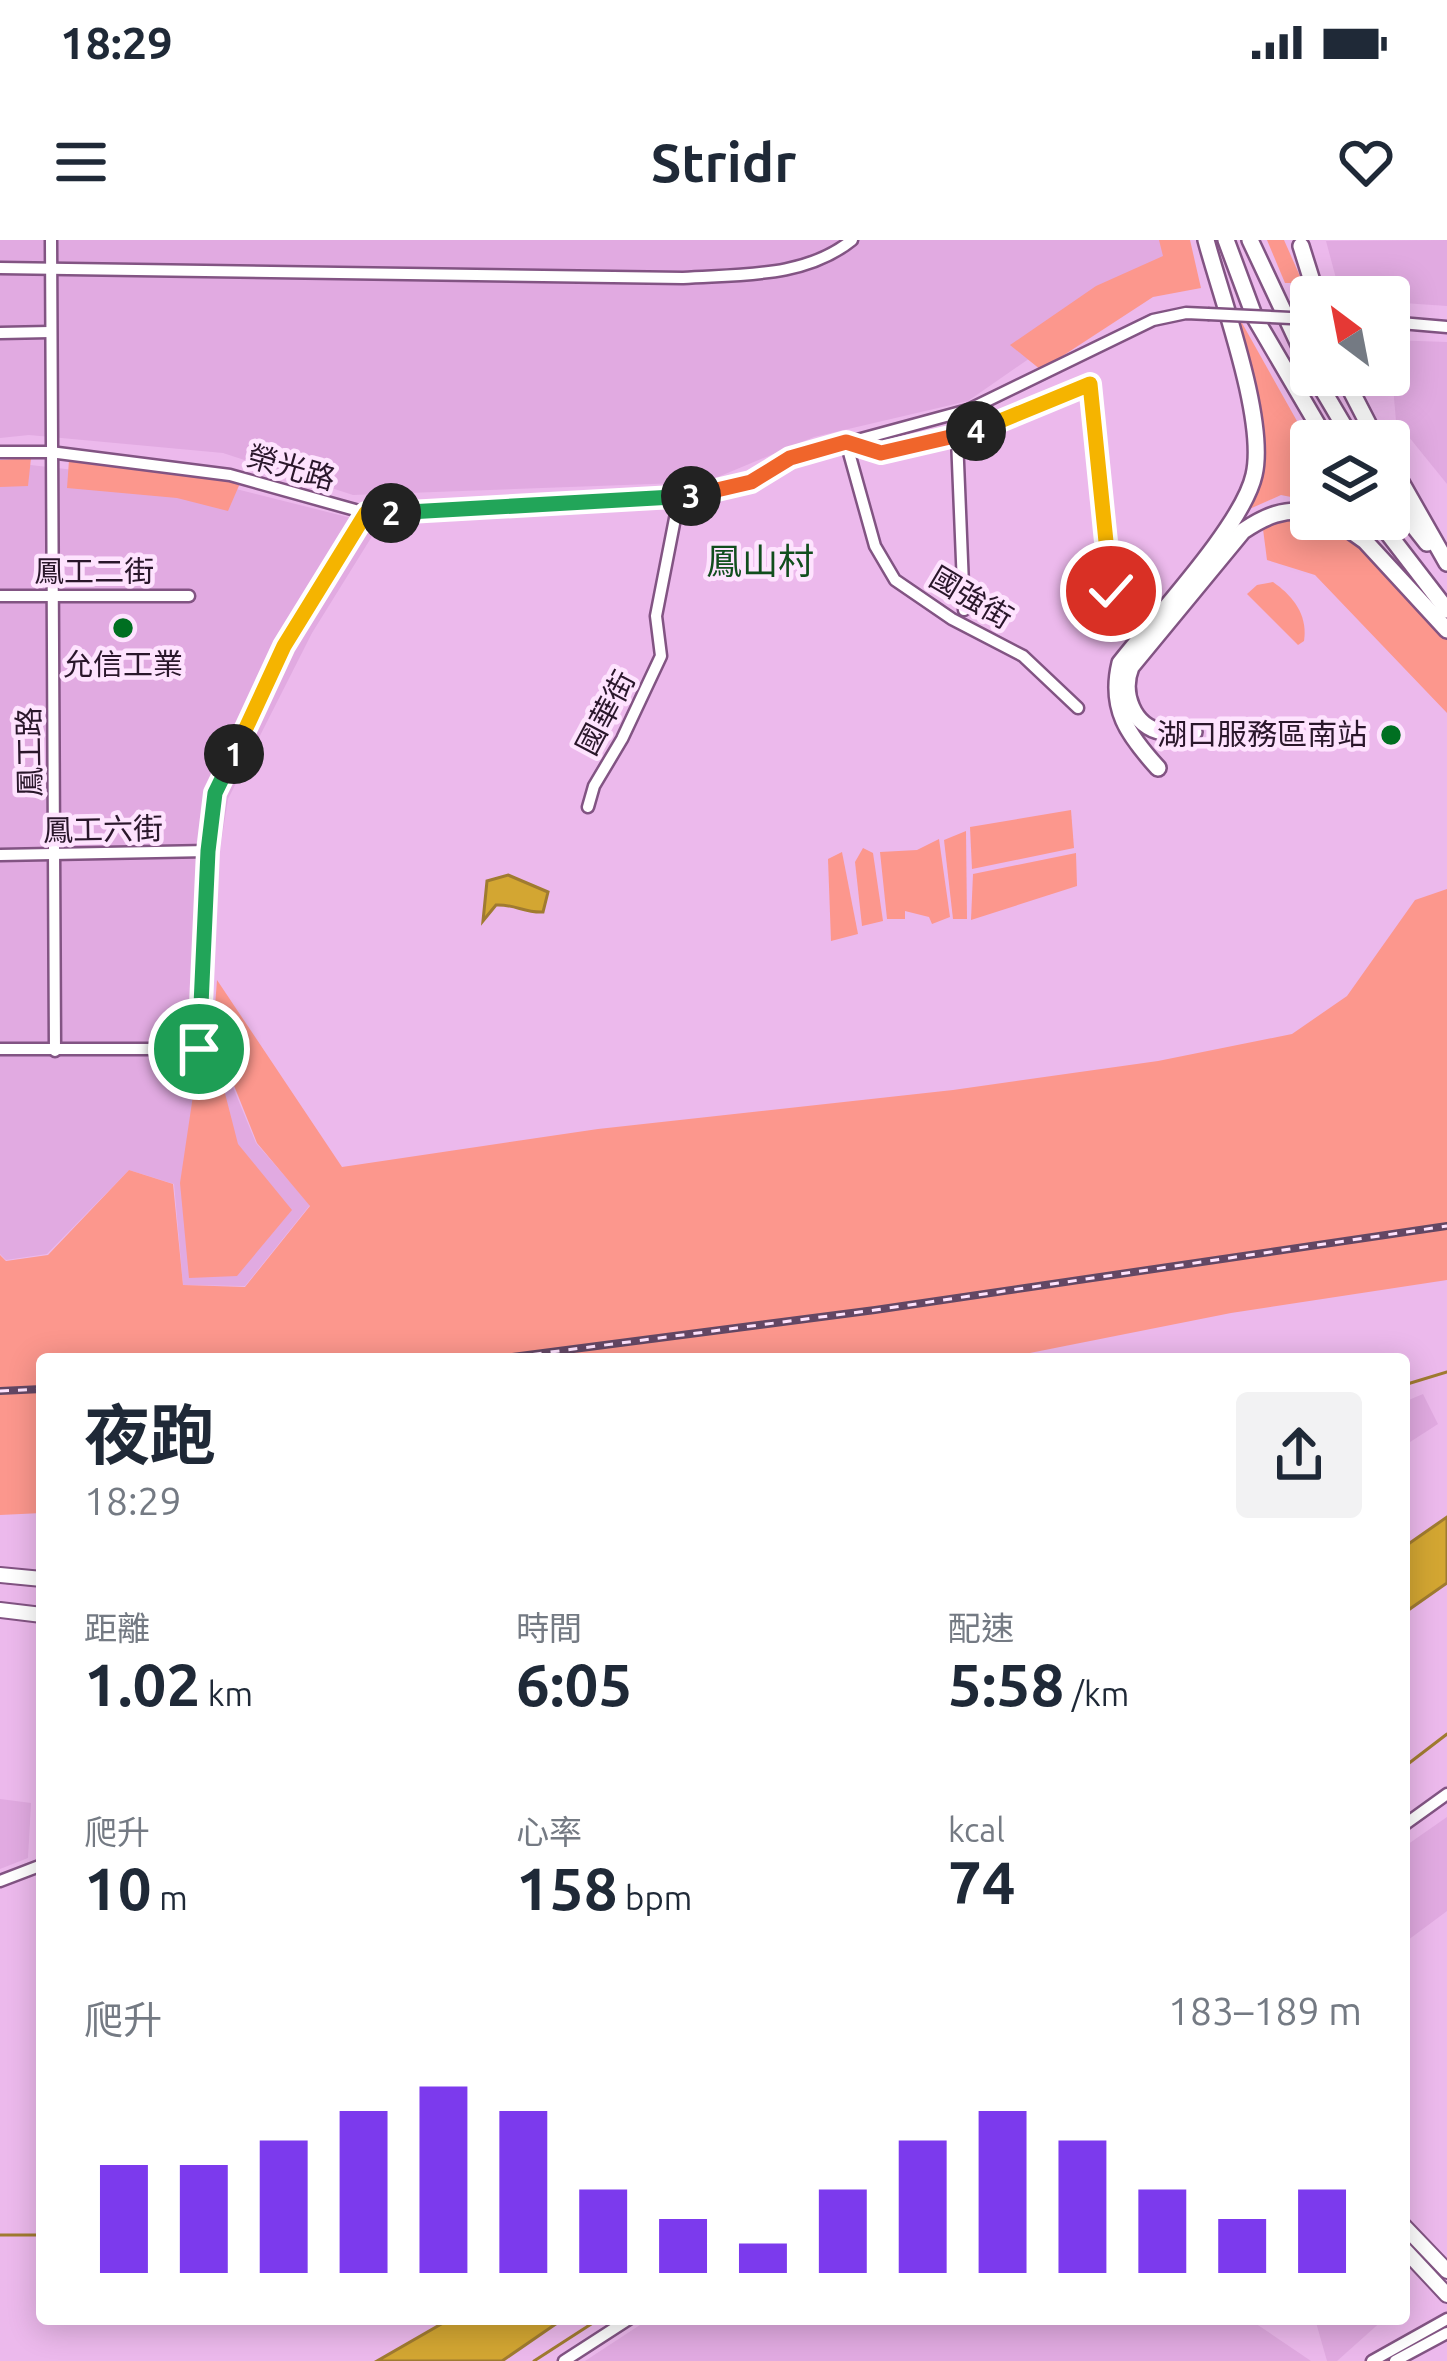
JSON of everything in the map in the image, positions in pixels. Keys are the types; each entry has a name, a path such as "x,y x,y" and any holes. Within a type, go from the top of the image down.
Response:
{"highway":[{"path":"1158,768 1130,736 1118,711 1114,684 1120,662 1236,516 1254,474 1251,408 1206,240"},
{"path":"1226,240 1256,318 1315,420"},
{"path":"1250,240 1290,325"},
{"path":"1301,246 1310,276"},
{"path":"1410,499 1447,566"},
{"path":"1194,732 1159,732 1143,723 1130,706 1125,683 1131,667 1243,531 1265,516 1290,510"},
{"path":"1410,521 1447,566"},
{"path":"1364,540 1447,630"},
{"path":"1393,540 1447,610"}],"main road":[{"path":"0,1575 36,1578"},
{"path":"0,1610 36,1614"},
{"path":"1410,2232 1447,2271"},
{"path":"1410,2255 1447,2295"}],"street":[{"name":"鳳工路","path":"51,240 55,1052"},
{"path":"0,268 683,278 784,271 836,253 852,240"},
{"name":"榮光路","path":"0,452 50,452 230,475 366,513 679,498 723,492 751,482 790,458 968,410 1153,320 1186,314 1290,318"},
{"path":"1410,324 1447,327"},
{"path":"0,333 50,332"},
{"name":"榮光路","path":"846,442 881,453 957,438 1090,384 1111,591"},
{"path":"957,438 964,610"},
{"name":"國強街","path":"846,442 874,546 895,580 952,619 1023,656 1078,708"},
{"name":"國華街","path":"588,807 594,786 661,656 656,616 679,498"},
{"path":"0,1049 199,1049 215,793 284,646 366,513"},
{"name":"鳳工二街","path":"0,596 189,596"},
{"name":"鳳工六街","path":"0,855 208,851"},
{"path":"1410,1821 1447,1794"},
{"path":"0,1881 36,1867"},
{"path":"1372,2361 1447,2319"},
{"path":"565,2361 620,2325"},
{"path":"1395,2361 1447,2333"}],"shaded area":[{"path":"0,240 1167,240 1171,260 968,401 814,437 706,482 353,495 223,453 29,435 0,438"},
{"path":"1159,240 1190,240 1201,288 1153,297 1041,370 1010,345 1096,286 1163,256"},
{"path":"1267,240 1284,240 1300,276 1290,276 1290,283 1285,283"},
{"path":"1447,240 1447,306 1410,303 1410,276 1335,276 1326,241"},
{"path":"1242,323 1296,420 1290,420 1290,497 1281,495 1245,511 1261,476 1264,439 1234,324"},
{"path":"1410,341 1447,342 1447,484 1410,438 1410,420 1396,420 1394,396 1410,396"},
{"path":"31,458 28,486 0,487 0,460"},
{"path":"69,460 241,481 228,511 177,498 67,488"},
{"path":"0,464 232,488 379,525 312,633 228,799 212,901 211,1034 256,1143 310,1205 245,1286 183,1285 174,1184 129,1170 47,1254 6,1260 0,1254"},
{"path":"1290,517 1290,540 1351,540 1447,632 1447,713 1315,575 1267,560 1263,529"},
{"path":"1273,582 1293,600 1301,615 1305,632 1298,645 1247,594 1257,585"},
{"path":"1071,810 1074,848 972,869 970,827"},
{"path":"966,831 967,919 953,919 944,840"},
{"path":"939,839 950,917 932,924 929,917 905,911 905,919 887,919 880,852 917,850"},
{"path":"863,848 873,853 883,921 862,926 855,862"},
{"path":"842,852 858,934 831,941 828,859"},
{"path":"1076,853 1077,886 971,920 973,874"},
{"path":"508,875 548,892 543,912 496,905 483,921 487,881"},
{"path":"1447,889 1447,1280 1231,1313 1029,1353 36,1353 36,1513 0,1515 0,1255 6,1261 48,1255 129,1170 173,1184 183,1285 245,1287 310,1206 257,1143 213,1033 217,980 342,1167 598,1129 953,1090 1158,1061 1292,1034 1347,996 1415,900"},
{"path":"207,1041 238,1144 292,1210 237,1276 189,1278 180,1183 198,1062"},
{"path":"1423,1394 1438,1424 1410,1442 1410,1399"},
{"path":"1447,1517 1447,1583 1410,1609 1410,1543"},
{"path":"0,1799 31,1803 28,1858 0,1869"},
{"path":"1447,1817 1447,1911 1410,1939 1410,1843"},
{"path":"440,2325 554,2325 502,2361 377,2361"},
{"path":"640,2325 1258,2325 1311,2361 585,2361"},
{"path":"1317,2325 1377,2325 1337,2361 1327,2361"}],"waterway":[{"path":"1410,1383 1447,1372"},
{"path":"0,1582 36,1585"},
{"path":"1410,1762 1447,1734"},
{"path":"0,2235 36,2235"},
{"path":"534,2361 590,2325"}],"railway":[{"path":"543,1353 1447,1226"},
{"path":"0,1391 36,1389"}],"place":[{"name":"允信工業","path":"123,628"},
{"name":"湖口服務區南站","path":"1391,735"}],"district":[{"name":"鳳山村","path":"760,561"}],"route":[{"path":"199,1049 215,793 284,646 366,513 723,492 751,482 790,458 846,442 881,453 957,438 1090,384 1111,591"}]}
